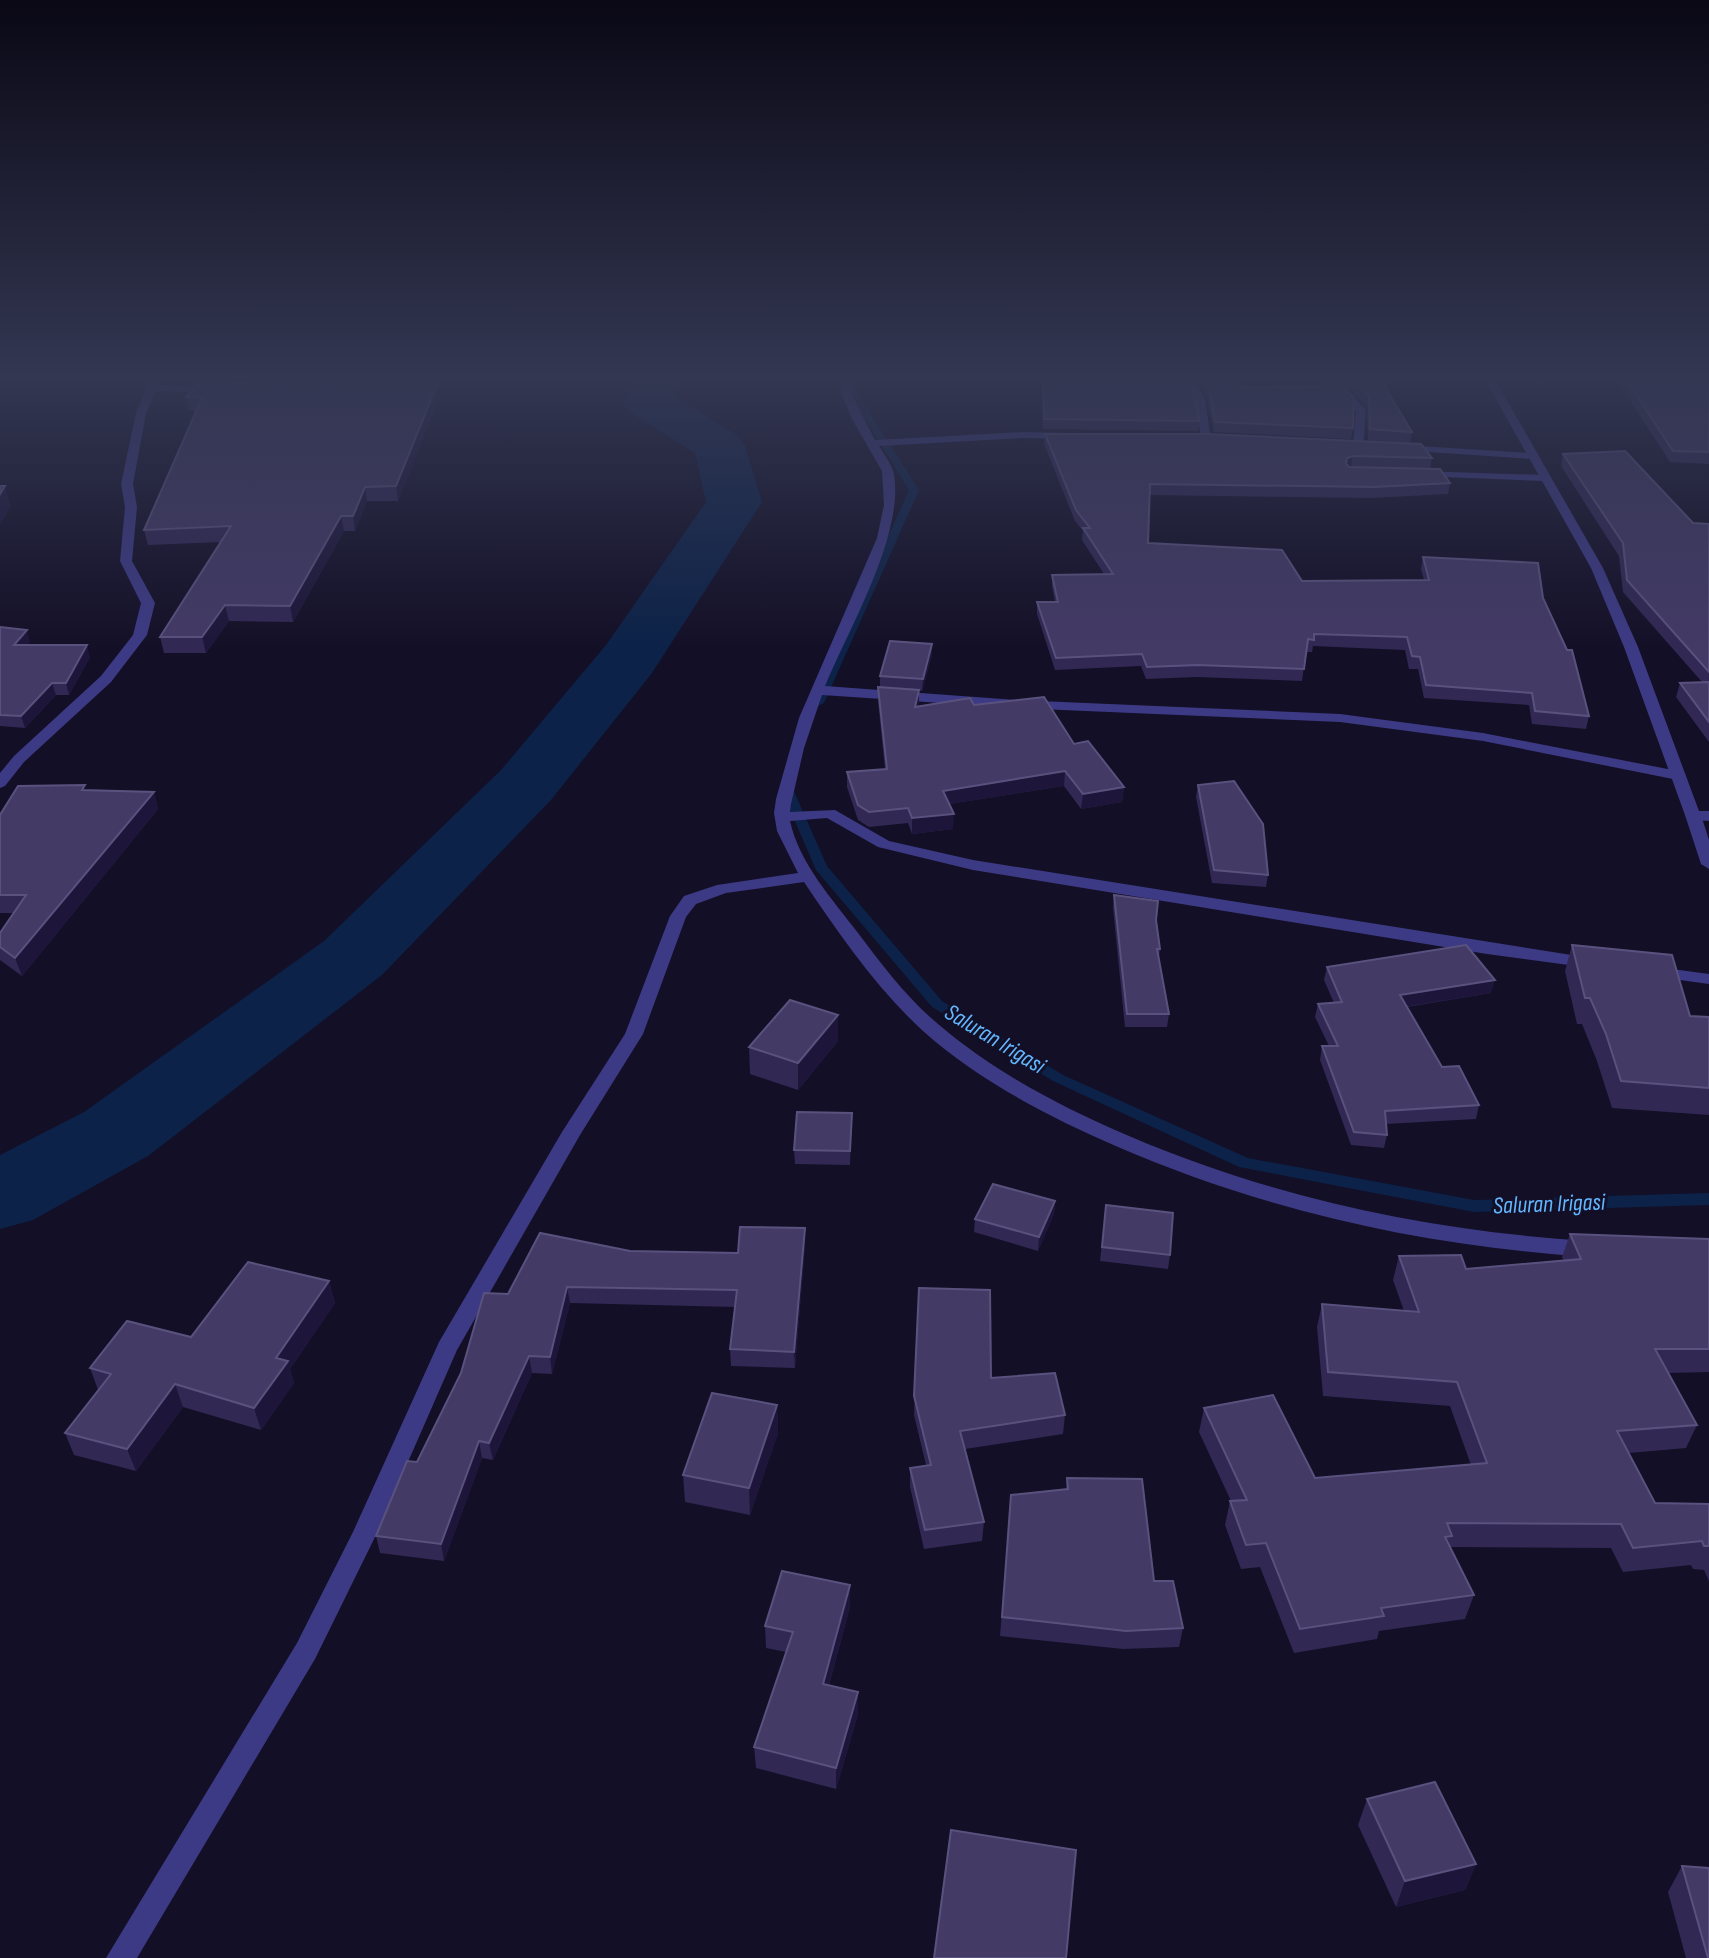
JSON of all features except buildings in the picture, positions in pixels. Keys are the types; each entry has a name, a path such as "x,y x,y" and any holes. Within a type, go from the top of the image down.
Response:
{"street":[{"path":"0,783 19,759 106,679 140,635 148,603 126,561 131,507 127,484 130,467"},
{"path":"886,467 891,505 883,538 796,749 786,835 808,877 874,968 930,1027 989,1073 1065,1115 1213,1180 1371,1222 1473,1240 1611,1251"},
{"path":"1539,467 1597,568 1631,647 1678,775 1701,815 1709,864"},
{"path":"1404,474 1545,478"},
{"path":"820,690 1016,705 1340,718 1517,743 1678,775"},
{"path":"788,816 830,813 884,844 973,865 1486,949 1604,965"},
{"path":"121,1958 306,1651 364,1535 447,1348 572,1132 634,1034 678,916 690,900 703,894 746,884 808,877"},
{"path":"1644,970 1709,979"}],"waterway":[{"path":"0,1196 116,1134 353,958 526,785 629,659 734,502 725,467"},
{"name":"Saluran Irigasi","path":"818,703 914,490 900,467"},
{"name":"Saluran Irigasi","path":"789,785 787,789 821,867 937,1004 1058,1078 1245,1163 1474,1206 1709,1199"}]}
